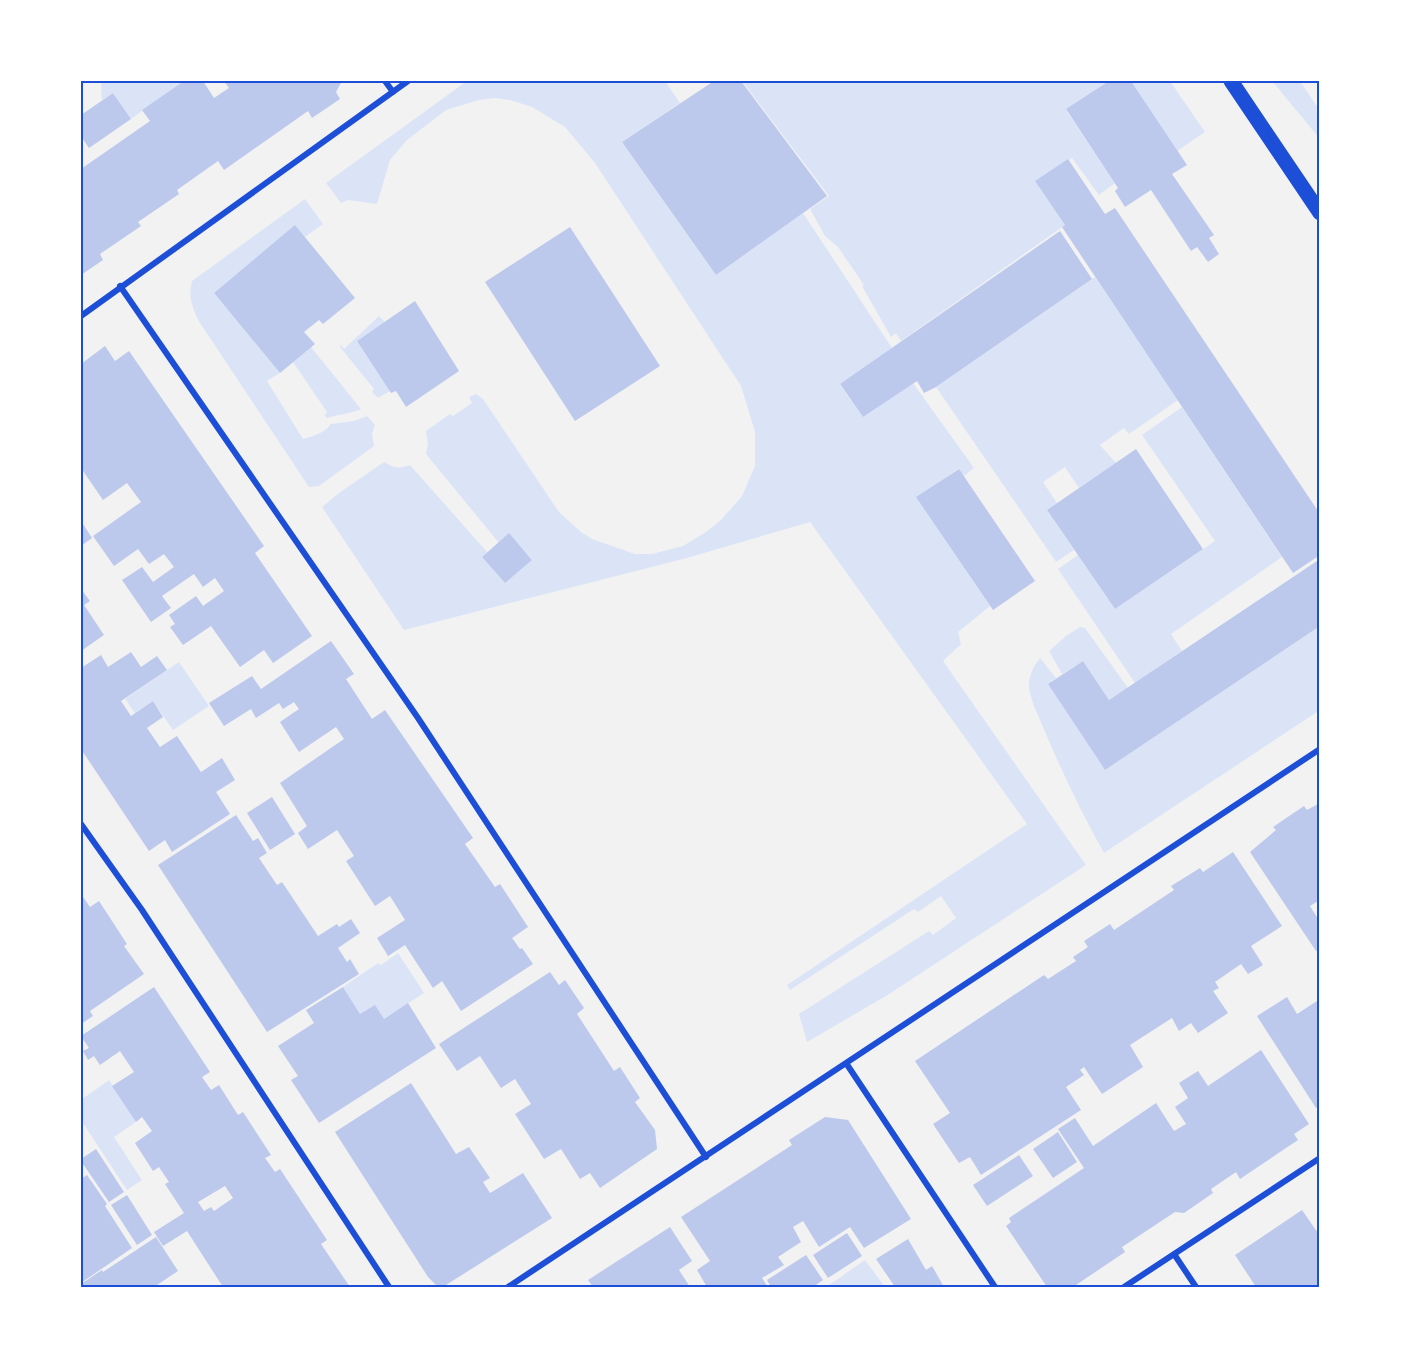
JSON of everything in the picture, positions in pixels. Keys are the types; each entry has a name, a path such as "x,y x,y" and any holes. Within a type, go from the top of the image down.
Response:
{"main road":[{"path":"1231,81 1320,213"}],"street":[{"path":"385,81 393,92"},
{"path":"81,316 408,81"},
{"path":"120,286 418,718 705,1157"},
{"path":"508,1287 1320,749"},
{"path":"81,824 142,910 389,1287"},
{"path":"846,1063 995,1287"},
{"path":"1124,1287 1320,1158"},
{"path":"1174,1254 1196,1287"}],"shaded area":[{"path":"105,81 184,81 131,119 113,93 102,100 101,84"},
{"path":"467,81 665,81 680,103 622,142 716,275 803,213 892,348 840,385 863,417 913,383 974,468 964,476 958,469 917,497 990,606 958,632 961,644 943,661 1086,865 886,996 807,1042 799,1014 929,931 933,935 956,918 941,896 918,912 914,909 790,990 787,985 1027,824 810,522 687,558 404,630 322,507 384,462 397,467 410,465 488,553 482,557 505,583 532,559 509,534 499,543 426,454 428,444 426,431 450,414 453,416 472,403 469,397 476,394 483,399 559,512 592,539 635,554 652,554 683,546 706,532 721,520 742,496 755,466 755,432 741,386 595,163 565,127 532,107 510,100 494,98 479,100 446,110 407,140 390,160 377,204 348,200 341,203 326,183"},
{"path":"742,81 1109,81 1066,110 1115,183 1099,195 1072,158 1036,181 1065,225 901,341 896,333 891,337 862,286 864,285 838,247 825,236 810,209 829,196"},
{"path":"1131,81 1170,81 1205,132 1177,151"},
{"path":"1272,81 1300,81 1320,111 1320,139"},
{"path":"305,199 323,224 305,237 295,226 214,293 280,373 267,381 303,439 322,432 331,424 354,421 367,416 375,425 372,434 374,446 319,486 309,487 200,323 190,292 192,281"},
{"path":"1095,277 1178,400 1129,434 1124,428 1100,445 1116,463 1079,488 1065,467 1043,482 1057,503 1047,510 1074,550 1056,562 936,387"},
{"path":"379,316 385,322 357,341 390,391 378,398 372,392 374,389 340,347 341,345 344,349"},
{"path":"311,347 361,409 327,418 325,415 327,412 293,362"},
{"path":"1182,407 1282,557 1171,634 1182,651 1135,683 1058,569 1078,555 1115,609 1215,541 1142,435"},
{"path":"1320,626 1320,710 1104,853 1064,775 1031,698 1029,680 1040,658 1056,678 1048,684 1105,770"},
{"path":"1080,627 1085,628 1128,688 1109,700 1083,661 1062,674 1049,651"},
{"path":"179,662 209,706 173,730 153,701 135,713 125,699"},
{"path":"398,953 424,993 384,1019 360,1014 343,987 378,963 381,965"},
{"path":"109,1080 136,1122 114,1137 142,1180 127,1190 81,1120 81,1100"},
{"path":"865,1260 885,1287 826,1287 829,1285"}],"building":[{"path":"184,81 203,81 214,98 229,88 224,81 342,81 336,92 340,99 312,118 308,111 224,170 218,161 177,190 179,194 138,222 141,226 100,254 103,260 81,275 81,212 83,211 81,207 81,169 150,121 142,110"},
{"path":"714,81 741,81 827,196 716,275 622,142"},
{"path":"1109,81 1131,81 1187,165 1172,174 1214,235 1209,238 1219,254 1208,262 1197,247 1191,251 1151,190 1125,207 1115,191 1118,188 1066,109"},
{"path":"113,93 131,119 89,148 81,136 81,115"},
{"path":"1068,159 1105,214 1115,208 1320,514 1320,555 1293,573 1062,227 1065,225 1035,181"},
{"path":"295,225 355,298 323,324 319,320 304,332 315,344 280,373 214,293"},
{"path":"570,227 660,366 575,421 485,282"},
{"path":"1060,231 1092,279 936,387 924,393 917,381 863,417 840,384"},
{"path":"415,301 459,371 406,407 396,391 391,393 357,341"},
{"path":"105,346 115,361 129,351 264,546 255,553 312,636 273,663 264,650 240,667 211,626 183,645 170,627 175,624 169,615 196,596 203,606 224,591 215,578 203,587 194,574 162,596 171,608 151,622 122,580 142,567 153,582 174,567 164,554 149,564 138,549 114,566 93,536 141,502 127,483 103,500 81,468 81,364"},
{"path":"1136,449 1203,549 1115,609 1047,510"},
{"path":"959,469 1035,581 993,610 916,497"},
{"path":"81,521 92,538 81,546"},
{"path":"509,533 532,560 505,583 482,557"},
{"path":"1320,559 1320,626 1105,770 1048,684 1083,661 1109,700"},
{"path":"81,589 90,601 84,605 104,635 81,651"},
{"path":"331,641 354,674 346,679 372,719 385,710 473,838 465,844 495,887 500,884 528,927 512,938 533,964 461,1011 442,981 433,988 405,945 388,956 377,938 405,920 390,896 375,906 346,861 354,856 337,830 308,849 298,833 307,826 280,783 344,739 336,727 299,752 280,722 299,709 294,702 283,709 279,703 256,718 251,709 224,726 209,703 252,676 261,689"},
{"path":"131,652 141,667 157,656 167,670 121,701 131,716 153,701 163,717 147,728 160,747 177,736 201,772 222,758 235,780 216,792 230,814 172,852 165,840 149,851 81,749 81,668 101,655 108,667"},
{"path":"272,797 295,834 270,850 247,813"},
{"path":"1320,803 1320,900 1310,906 1320,922 1320,948 1316,951 1250,852 1276,830 1273,827 1304,806 1307,810"},
{"path":"236,815 253,841 258,838 267,853 259,858 277,885 282,882 318,936 337,924 339,927 351,919 360,933 338,948 347,962 350,959 359,974 267,1032 158,865"},
{"path":"1233,852 1282,926 1251,946 1263,965 1248,974 1241,964 1215,982 1219,988 1213,991 1228,1013 1198,1033 1191,1023 1179,1031 1172,1018 1130,1045 1143,1067 1102,1094 1084,1067 1080,1070 1084,1075 1066,1087 1081,1110 981,1175 970,1157 959,1163 933,1124 950,1113 915,1061 1044,975 1048,979 1076,961 1073,957 1088,947 1084,941 1110,924 1114,930 1174,890 1171,886 1200,868 1203,872"},
{"path":"81,894 90,907 99,901 127,944 124,946 144,974 90,1011 93,1016 81,1024"},
{"path":"550,972 559,985 565,980 584,1008 577,1014 614,1071 620,1067 640,1098 635,1102 655,1130 657,1149 600,1188 590,1173 580,1179 561,1149 544,1159 515,1114 531,1104 515,1079 501,1088 480,1056 457,1071 439,1044"},
{"path":"154,987 210,1072 202,1077 211,1090 219,1085 238,1115 243,1112 271,1155 265,1158 275,1172 280,1169 327,1240 321,1244 350,1287 223,1287 187,1231 163,1246 154,1232 184,1213 165,1184 169,1182 159,1167 153,1171 135,1143 152,1131 142,1117 136,1122 112,1086 134,1072 120,1051 100,1065 94,1056 88,1060 83,1051 89,1048 81,1036","holes":["225,1186 233,1198 214,1211 211,1207 204,1211 198,1202"]},
{"path":"343,987 360,1014 375,1005 384,1019 408,1003 436,1048 319,1123 291,1080 298,1076 278,1046 314,1023 306,1010"},
{"path":"1287,997 1297,1014 1320,999 1320,1106 1316,1108 1257,1016"},
{"path":"1261,1050 1309,1124 1294,1134 1298,1140 1240,1179 1236,1172 1211,1189 1213,1193 1184,1213 1175,1212 1122,1247 1125,1252 1073,1287 1047,1287 1006,1226 1011,1222 1009,1218 1084,1168 1058,1129 1075,1118 1093,1146 1156,1103 1174,1131 1186,1124 1175,1107 1188,1098 1179,1083 1198,1071 1208,1086"},
{"path":"411,1083 456,1154 469,1147 490,1178 483,1182 490,1193 523,1173 552,1218 446,1285 436,1285 428,1277 335,1132"},
{"path":"825,1117 848,1120 911,1219 864,1248 850,1227 819,1247 803,1221 793,1227 801,1242 778,1257 784,1265 762,1278 768,1287 707,1287 697,1270 710,1261 681,1217 792,1145 789,1140"},
{"path":"1058,1132 1077,1162 1053,1178 1033,1149"},
{"path":"96,1149 124,1192 109,1202 81,1161"},
{"path":"1019,1155 1033,1176 987,1206 973,1185"},
{"path":"87,1175 107,1204 105,1206 132,1248 81,1283 81,1179"},
{"path":"127,1195 152,1235 137,1245 111,1205"},
{"path":"1302,1210 1320,1236 1320,1287 1256,1287 1235,1255"},
{"path":"670,1227 692,1261 679,1270 690,1287 593,1287 588,1280"},
{"path":"847,1233 862,1256 828,1278 813,1255"},
{"path":"156,1237 178,1271 154,1287 81,1287 81,1284 102,1270 103,1272"},
{"path":"908,1239 926,1270 932,1266 944,1287 895,1287 876,1259"},
{"path":"806,1255 823,1280 813,1287 771,1287 767,1280"}]}
